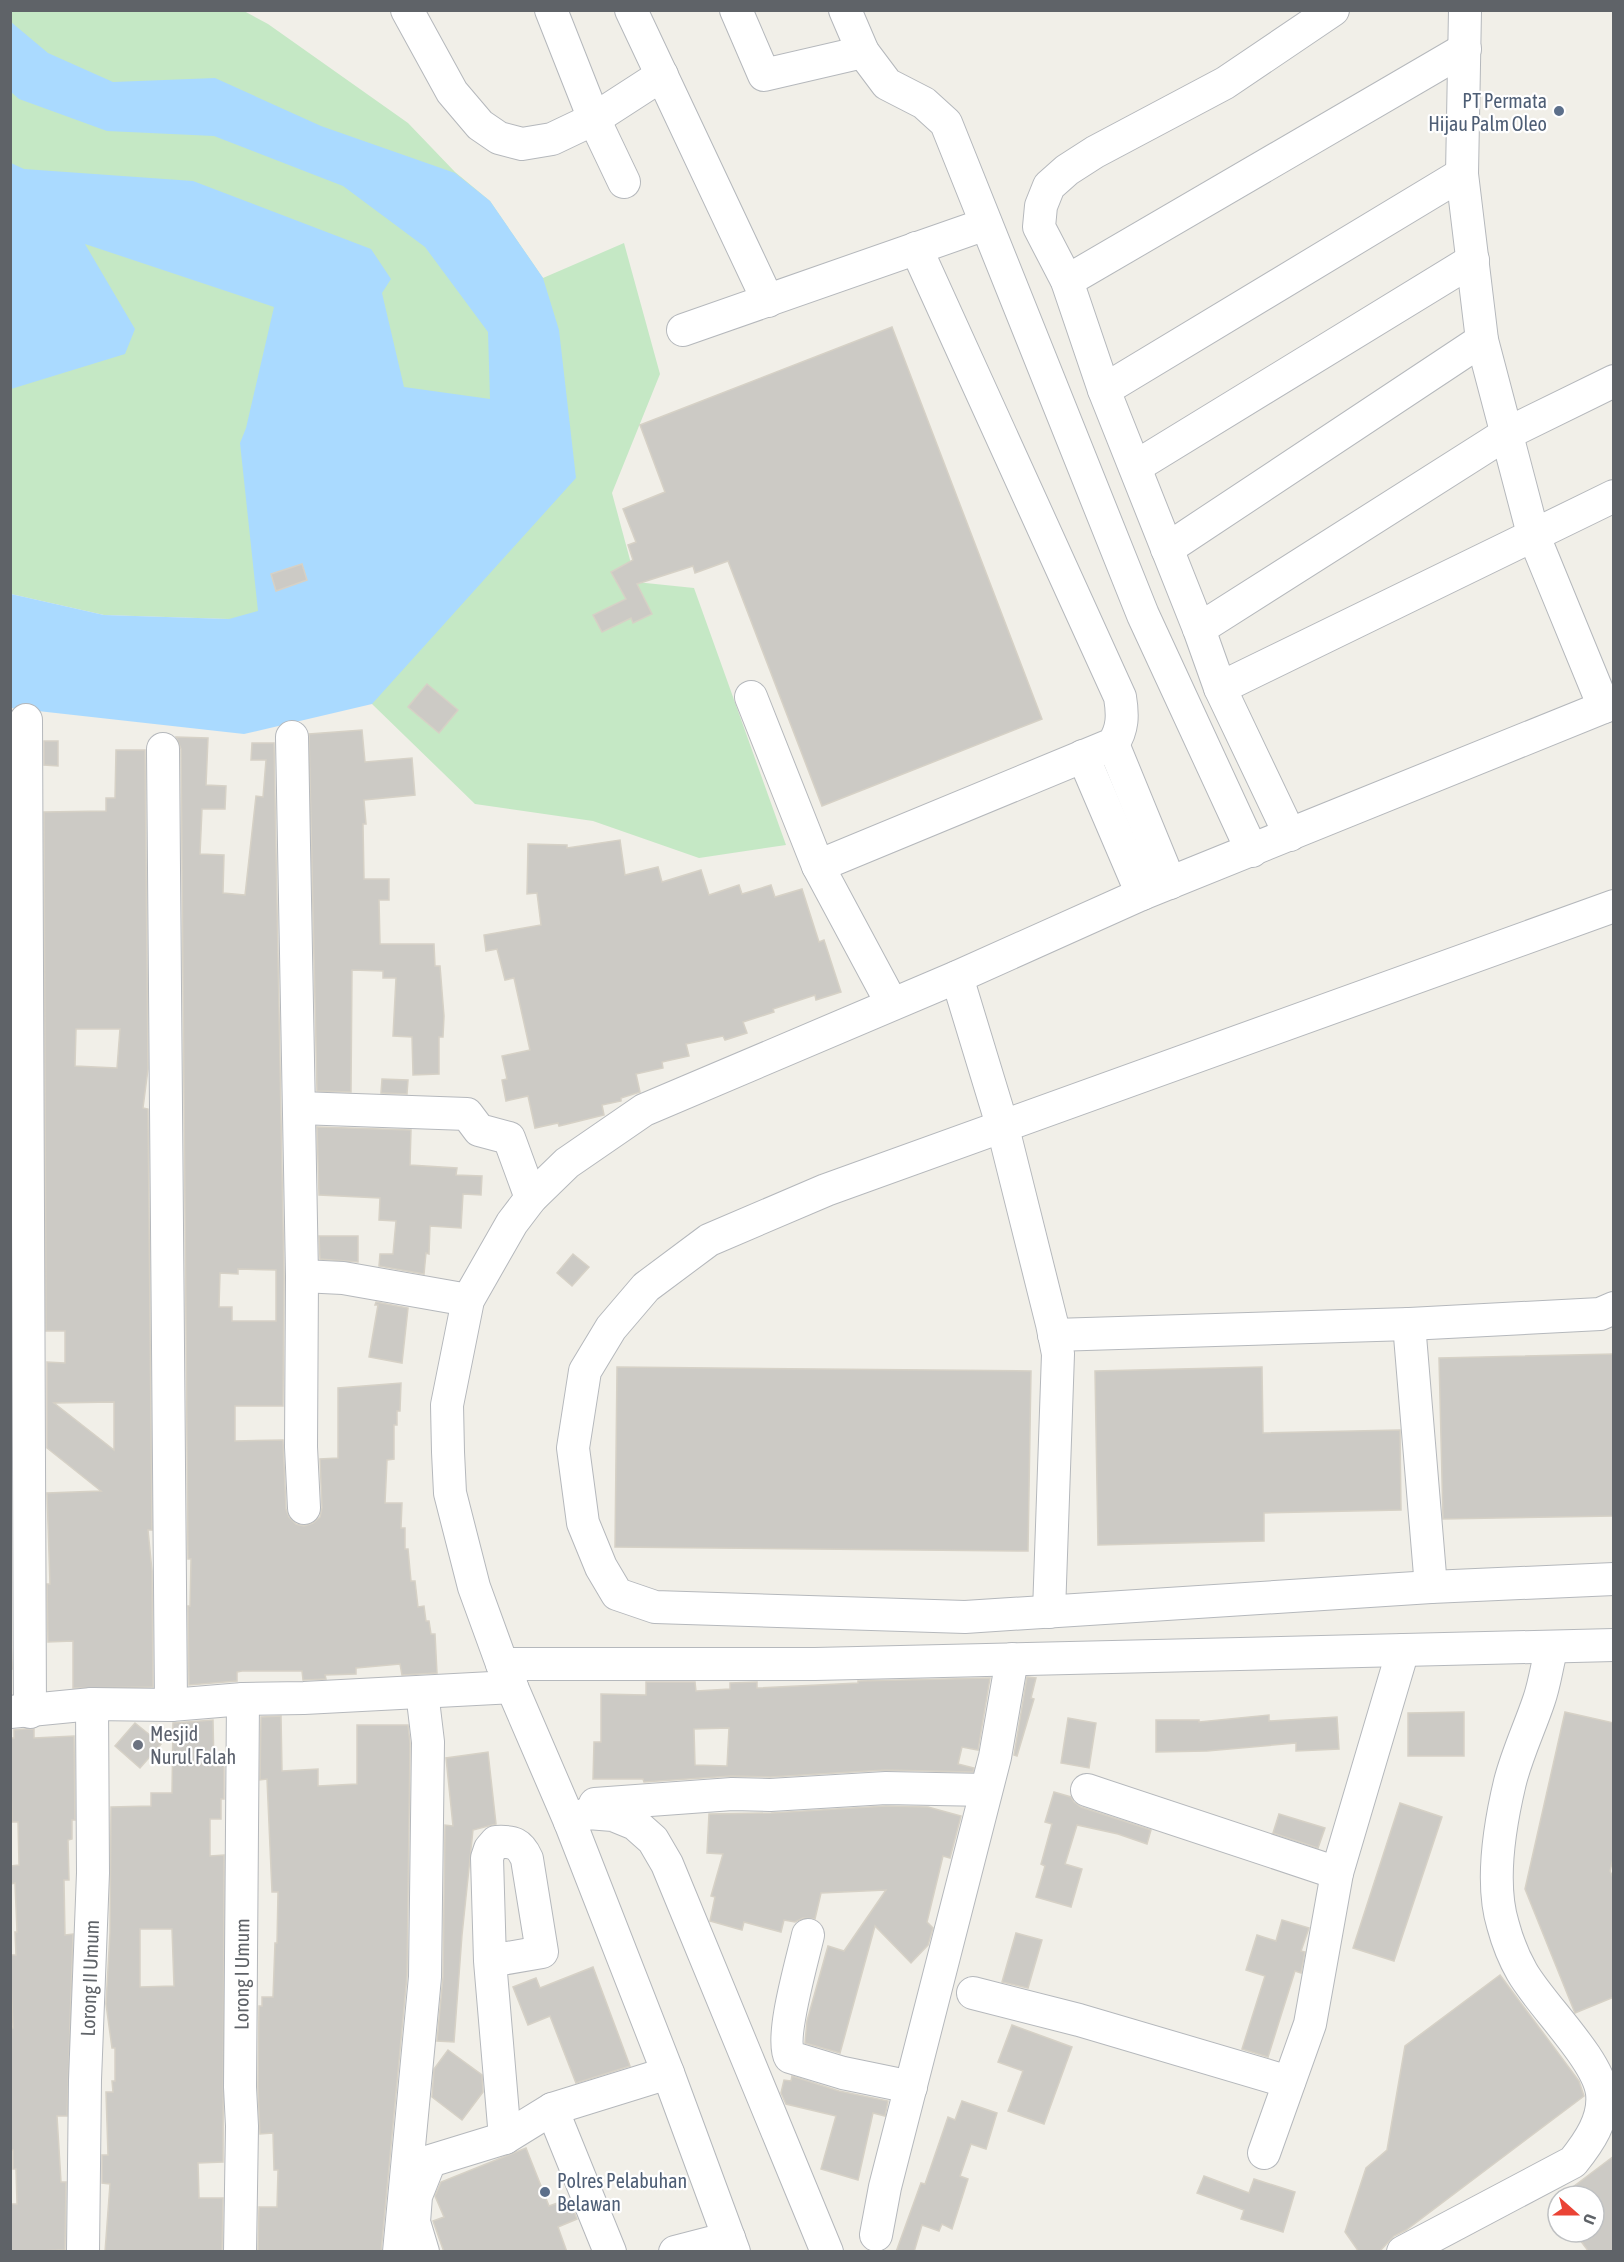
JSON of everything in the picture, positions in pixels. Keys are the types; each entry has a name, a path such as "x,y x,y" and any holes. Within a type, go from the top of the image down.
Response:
{"street":[{"path":"407,10 452,92 480,125 499,138 522,144 552,139 594,119 662,75"},
{"path":"550,10 594,119 624,182"},
{"path":"631,10 768,301"},
{"path":"736,10 764,75 863,52"},
{"path":"845,10 863,52 887,84 924,103 946,123 1143,615 1252,851"},
{"path":"1290,835 1220,688 1199,629 1104,390 1067,281 1039,227 1041,206 1049,186 1067,170 1095,152 1226,83 1333,10"},
{"path":"675,2252 731,2245 668,2073 566,1815 507,1676 474,1587 450,1493 447,1406 468,1300 512,1223 531,1198 567,1163 644,1110 957,977 1156,889 1609,705 1533,534 1482,340 1462,174 1465,10"},
{"path":"1067,281 1465,49"},
{"path":"1104,390 1462,174"},
{"path":"683,330 986,224"},
{"path":"818,866 1113,744 1119,735 1123,715 1120,697 916,248"},
{"path":"1135,467 1473,260"},
{"path":"1167,549 1482,340"},
{"path":"1199,629 1506,434 1614,381"},
{"path":"1220,688 1614,496"},
{"path":"751,697 818,866 892,1004"},
{"path":"26,720 20,1712 92,1704 171,1705 243,1699 422,1692 507,1676 815,1664 1614,1645"},
{"path":"292,737 302,1276 301,1447 304,1508"},
{"path":"1113,744 1156,889"},
{"path":"163,749 171,1705"},
{"path":"1083,756 1156,889"},
{"path":"1614,906 826,1190 710,1240 646,1287 611,1328 585,1371 573,1448 583,1522 601,1567 617,1594 655,1607 964,1617 1431,1587 1614,1579"},
{"path":"957,977 1003,1128 1058,1354 1049,1612"},
{"path":"299,1108 466,1114 479,1130 509,1138 531,1198"},
{"path":"302,1276 343,1278 468,1300"},
{"path":"1054,1335 1409,1324 1600,1314 1614,1308"},
{"path":"1409,1324 1431,1587"},
{"path":"1403,2252 1573,2162 1591,2137 1602,2108 1602,2090 1590,2064 1522,1972 1503,1927 1497,1902 1497,1862 1510,1781 1540,1698 1552,1647"},
{"path":"1264,2153 1310,2024 1337,1873 1403,1650"},
{"path":"876,2235 885,2187 995,1757 1012,1659"},
{"path":"399,2252 425,1977 428,1742 422,1692"},
{"name":"Lorong I Umum","path":"240,2252 243,1699"},
{"name":"Lorong II Umum","path":"83,2252 85,2080 93,1873 92,1704"},
{"path":"566,1815 732,1794 770,1795 886,1788 986,1790"},
{"path":"1087,1790 1337,1873"},
{"path":"566,1815 588,1813 613,1815 635,1824 653,1840 672,1875 827,2252"},
{"path":"808,1935 789,2018 787,2054 790,2057 843,2073 911,2087"},
{"path":"490,1961 505,2138"},
{"path":"973,1993 1079,2020 1289,2082"},
{"path":"423,2252 414,2222 416,2196 430,2161 505,2138 552,2109 668,2073"},
{"path":"552,2109 610,2252"}],"green space":[{"path":"11,11 244,11 268,24 408,123 455,172 490,201 543,278 624,243 660,374 612,493 636,582 694,588 786,845 699,858 593,821 475,804 372,704 229,619 104,615 11,594"}],"water":[{"path":"11,22 48,53 113,82 215,78 321,126 455,173 490,201 543,278 559,330 576,478 372,704 244,734 11,708 11,594 104,615 229,619 258,611 240,443 246,428 274,307 85,244 135,329 125,354 11,389 11,163 24,169 193,181 371,249 391,279 382,293 404,387 490,399 488,332 425,247 343,186 214,136 107,131 19,99 11,92"}],"building":[{"path":"892,327 1042,719 822,806 728,561 695,573 693,566 637,584 652,614 633,623 631,618 602,632 593,615 626,599 611,572 633,560 628,545 636,542 623,509 665,492 640,425"},
{"path":"302,564 307,580 276,591 271,574"},
{"path":"427,684 458,710 439,733 408,707"},
{"path":"362,730 365,762 412,758 415,795 364,800 366,824 363,824 364,879 389,879 389,900 379,900 380,944 434,944 435,966 440,966 444,1016 443,1037 439,1037 439,1074 413,1075 412,1037 393,1036 396,978 383,978 383,971 352,970 351,1092 317,1091 309,734"},
{"path":"176,737 208,738 206,785 226,786 225,809 202,809 200,854 224,855 223,893 245,895 256,796 263,797 266,760 251,760 252,743 274,743 284,1276 283,1406 235,1406 235,1441 283,1440 286,1509 289,1517 296,1524 304,1526 313,1523 320,1517 322,1508 320,1459 338,1458 338,1388 401,1383 400,1411 397,1411 397,1425 394,1425 394,1459 387,1460 385,1503 402,1503 401,1528 405,1528 405,1549 408,1549 411,1581 415,1581 418,1607 424,1606 431,1634 435,1634 437,1673 402,1675 400,1664 356,1668 356,1674 325,1675 326,1679 303,1680 302,1671 242,1671 237,1672 237,1681 189,1685 188,1606 190,1606 191,1559 188,1559 181,749","holes":["238,1269 276,1270 276,1321 232,1321 232,1307 219,1307 220,1273 238,1274"]},
{"path":"44,741 58,741 58,766 44,765"},
{"path":"116,750 145,750 148,1069 143,1108 148,1109 152,1530 148,1530 152,1571 153,1687 73,1688 73,1641 48,1642 47,1584 50,1584 47,1493 101,1491 47,1448 47,1362 65,1363 65,1331 46,1331 44,812 106,811 106,798 115,798","holes":["76,1029 120,1029 117,1068 75,1066","114,1402 114,1450 54,1403"]},
{"path":"620,840 625,875 658,867 662,882 701,870 709,895 739,885 742,894 771,885 775,897 802,889 819,942 824,940 841,992 816,1000 815,995 743,1022 747,1033 725,1040 723,1036 686,1044 689,1056 662,1062 663,1068 636,1074 640,1092 621,1098 621,1101 602,1105 604,1115 559,1126 558,1123 535,1128 528,1096 506,1101 502,1080 507,1079 502,1056 530,1050 514,978 505,980 497,949 486,951 484,935 541,925 537,893 527,894 528,844 567,845 567,848"},
{"path":"382,1079 408,1080 407,1094 381,1093"},
{"path":"317,1127 411,1130 410,1165 457,1168 456,1175 482,1176 481,1195 463,1194 461,1228 430,1226 429,1254 426,1253 424,1274 379,1266 380,1254 393,1254 396,1221 379,1220 380,1198 319,1195"},
{"path":"319,1236 358,1236 358,1262 320,1259"},
{"path":"573,1254 589,1267 572,1286 557,1273"},
{"path":"376,1302 408,1308 402,1363 369,1357 378,1305 375,1305"},
{"path":"1614,1354 1614,1516 1443,1519 1439,1358"},
{"path":"617,1367 1031,1371 1028,1551 615,1547"},
{"path":"1262,1367 1263,1433 1400,1430 1401,1510 1264,1513 1264,1541 1098,1545 1095,1371"},
{"path":"10,1610 12,1669 10,1669"},
{"path":"1027,1677 1036,1678 1031,1698 1034,1699 1017,1756 1014,1755"},
{"path":"990,1678 978,1750 962,1747 958,1764 974,1768 973,1772 885,1770 644,1782 643,1779 593,1779 594,1742 601,1742 601,1694 646,1695 646,1682 695,1682 696,1691 730,1689 730,1683 757,1682 757,1688 858,1683 858,1681","holes":["729,1728 727,1766 695,1765 694,1729"]},
{"path":"1464,1712 1464,1756 1408,1756 1408,1713"},
{"path":"1565,1712 1614,1723 1614,1855 1610,1871 1614,1880 1614,1997 1575,2013 1525,1889"},
{"path":"1269,1715 1269,1721 1337,1717 1339,1749 1296,1751 1296,1743 1207,1751 1156,1752 1156,1720 1199,1720 1199,1722"},
{"path":"281,1716 282,1771 318,1769 318,1786 357,1784 357,1725 408,1725 410,1743 407,1976 381,2252 258,2252 259,2207 277,2207 278,2170 274,2170 273,2133 260,2134 258,2087 259,2006 262,2006 262,1997 273,1997 278,1892 272,1892 267,1779 260,1780 261,1717"},
{"path":"1068,1718 1096,1723 1089,1768 1061,1763"},
{"path":"213,1720 214,1766 224,1765 224,1799 221,1799 221,1819 210,1819 210,1856 224,1855 223,2162 198,2163 199,2198 223,2198 222,2252 105,2252 110,2184 102,2183 102,2155 108,2155 106,2092 113,2092 112,2081 115,2081 115,2048 112,2048 106,2004 110,1933 111,1807 151,1806 151,1793 172,1793 173,1723","holes":["140,1929 172,1929 174,1986 140,1987"]},
{"name":"Mesjid Nurul Falah","path":"135,1723 161,1744 140,1768 115,1746"},
{"path":"34,1729 34,1738 74,1736 75,1820 72,1820 72,1839 68,1840 69,1880 64,1880 65,1935 73,1934 67,2116 57,2116 61,2182 66,2182 65,2250 11,2252 10,2204 17,2204 16,2169 13,2169 13,2150 10,2150 10,2028 13,2028 10,1955 16,1955 15,1932 17,1932 15,1883 11,1884 11,1866 19,1865 18,1822 12,1822 10,1738 14,1738 14,1730"},
{"path":"488,1752 496,1824 473,1830 454,2042 437,2041 443,1977 445,1825 453,1826 446,1758"},
{"path":"1054,1792 1071,1797 1081,1807 1151,1830 1147,1844 1118,1834 1077,1825 1065,1864 1082,1869 1071,1907 1036,1897 1045,1866 1041,1864 1052,1824 1045,1822"},
{"path":"1400,1803 1442,1817 1394,1961 1353,1948"},
{"path":"886,1806 928,1807 961,1816 950,1858 943,1856 927,1922 933,1928 928,1945 911,1963 875,1926 840,2053 805,2043 807,2021 828,1946 844,1951 886,1890 821,1893 815,1919 803,1918 795,1922 784,1920 781,1932 744,1922 742,1930 710,1921 715,1897 711,1896 723,1854 707,1853 709,1814 771,1813"},
{"path":"1279,1814 1325,1828 1318,1848 1273,1833"},
{"path":"1282,1920 1309,1928 1301,1951 1305,1952 1301,1973 1295,1971 1268,2057 1242,2049 1265,1976 1246,1970 1257,1935 1276,1941"},
{"path":"1016,1933 1042,1940 1028,1988 1002,1982"},
{"path":"593,1967 630,2066 576,2083 550,2016 528,2025 513,1987 536,1978 540,1988"},
{"path":"1500,1975 1579,2081 1584,2096 1406,2230 1394,2236 1379,2252 1359,2252 1345,2232 1366,2168 1387,2150 1405,2046"},
{"path":"1012,2025 1072,2047 1044,2124 1008,2111 1023,2071 998,2062"},
{"path":"448,2050 482,2075 483,2092 462,2120 432,2097 434,2069"},
{"path":"792,2076 839,2091 888,2101 885,2116 873,2113 858,2180 821,2169 836,2116 786,2104 781,2093 784,2080 791,2081"},
{"path":"962,2101 997,2113 986,2149 971,2144 960,2176 968,2179 952,2229 942,2224 939,2231 922,2225 914,2252 896,2252 921,2183 925,2184 948,2117 955,2120"},
{"path":"526,2148 549,2206 569,2199 577,2219 558,2227 567,2252 444,2252 433,2221 444,2217 435,2196 441,2182"},
{"path":"1614,2156 1614,2252 1589,2252 1583,2244 1606,2244 1606,2184 1577,2184"},
{"path":"1204,2176 1249,2193 1254,2179 1295,2192 1283,2232 1241,2219 1244,2210 1197,2193"}],"place":[{"name":"PT Permata Hijau Palm Oleo","path":"1559,111"},
{"name":"Mesjid Nurul Falah","path":"138,1745"},
{"name":"Polres Pelabuhan Belawan","path":"545,2192"}]}
